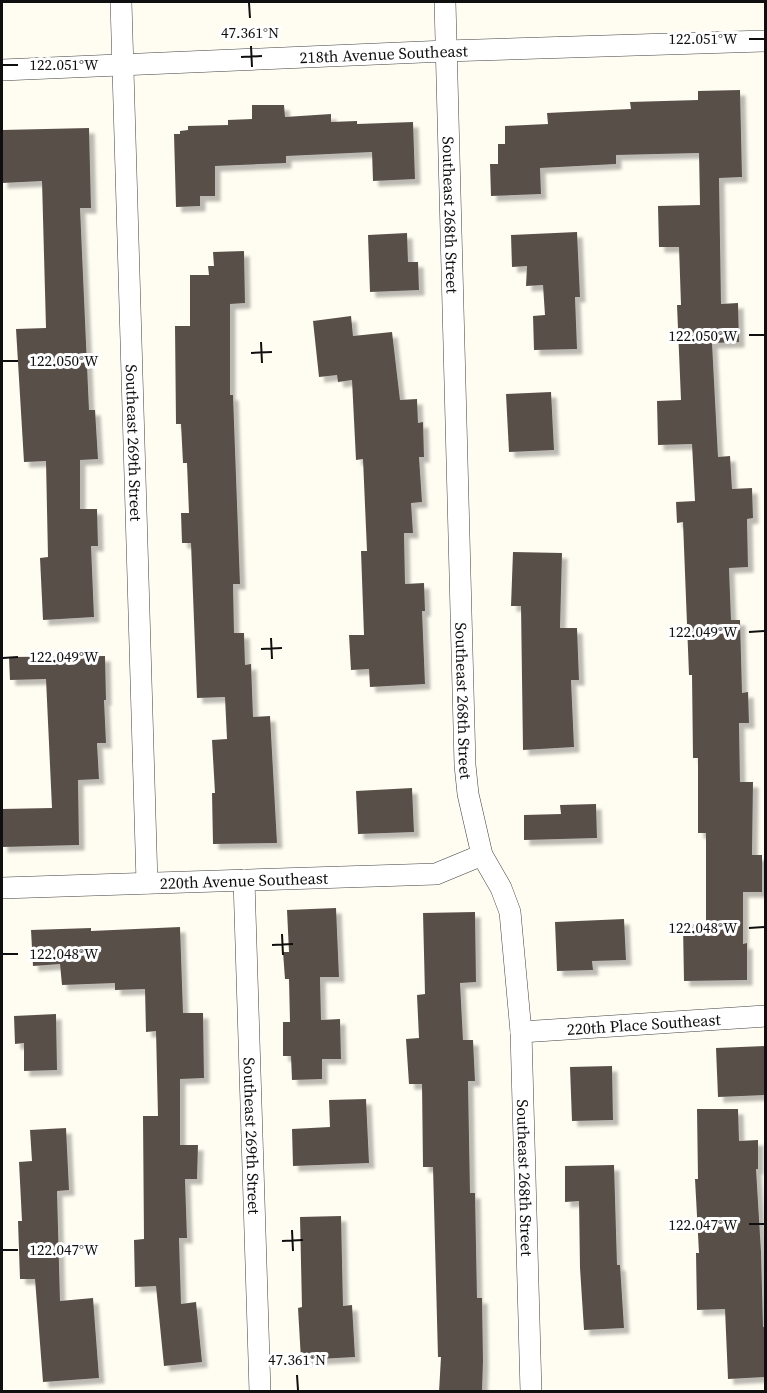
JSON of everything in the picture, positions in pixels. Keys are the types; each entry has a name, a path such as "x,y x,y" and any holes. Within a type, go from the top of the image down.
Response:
{"street":[{"name":"Southeast 269th Street","path":"121,2 147,883"},
{"name":"Southeast 268th Street","path":"445,2 465,765 468,794 482,855 501,888 510,912 521,1032 531,1392"},
{"name":"218th Avenue Southeast","path":"2,70 446,51 765,41"},
{"name":"220th Avenue Southeast","path":"2,888 436,874 482,855"},
{"name":"Southeast 269th Street","path":"244,880 260,1392"},
{"name":"220th Place Southeast","path":"521,1032 765,1016"}],"building":[{"path":"740,90 742,177 719,178 721,304 738,303 739,342 712,343 718,457 730,456 732,489 752,488 753,518 747,519 748,567 729,568 731,620 740,620 742,693 748,692 749,723 739,723 740,782 753,782 752,855 762,855 762,892 743,892 743,944 747,943 747,980 684,981 683,925 706,924 706,833 698,833 698,758 693,758 692,675 689,675 683,522 677,523 676,502 695,501 692,444 658,445 657,401 681,400 677,305 681,305 679,247 659,247 658,206 700,205 699,153 616,155 616,164 540,168 541,194 491,196 490,164 498,164 498,144 505,144 505,126 548,124 547,113 631,109 630,102 698,100 698,91"},
{"path":"252,105 284,105 285,117 331,114 331,122 357,121 357,124 413,122 415,179 373,181 372,152 286,156 286,163 215,166 215,196 200,196 200,206 176,207 174,134 188,130 188,126 228,125 228,120 252,119"},
{"path":"89,128 91,208 80,208 89,410 95,410 98,459 80,460 80,509 97,509 98,546 91,546 94,617 43,620 40,558 48,557 46,461 24,462 16,329 46,328 42,181 2,183 2,130"},
{"path":"577,232 580,297 575,297 577,349 534,350 533,316 545,315 543,285 526,286 527,266 512,267 511,235"},
{"path":"407,233 408,262 418,262 419,290 370,292 368,235"},
{"path":"244,251 245,303 230,304 230,395 233,395 240,584 233,584 234,633 244,633 245,665 251,664 253,717 270,716 277,843 213,844 212,793 215,793 212,740 227,739 225,697 197,698 191,543 182,543 181,513 189,513 187,463 183,463 181,424 176,424 175,326 190,326 190,275 209,275 208,266 214,266 213,252"},
{"path":"351,316 353,336 392,332 400,400 417,399 418,423 423,422 424,457 419,457 422,502 411,503 413,533 404,533 405,584 424,583 425,611 422,611 425,684 370,687 369,669 351,670 349,635 364,635 361,551 367,551 363,459 356,460 352,380 338,382 337,375 319,377 313,321"},
{"path":"551,392 554,450 509,452 506,394"},
{"path":"513,552 562,553 560,628 577,628 579,680 571,680 574,747 523,750 521,606 511,606"},
{"path":"105,656 106,743 97,743 99,779 78,780 79,845 2,847 2,809 52,808 46,679 10,680 9,657"},
{"path":"412,788 414,832 358,834 356,791"},
{"path":"596,804 597,838 524,840 524,815 561,814 560,805"},
{"path":"336,908 339,977 320,977 321,1020 340,1019 341,1059 322,1059 322,1079 292,1080 291,1056 283,1056 283,1022 290,1022 289,979 285,979 283,952 289,952 287,910"},
{"path":"475,912 476,982 460,983 463,1040 473,1040 475,1081 468,1081 470,1193 475,1193 477,1298 482,1298 482,1392 439,1392 441,1357 438,1357 433,1167 423,1167 422,1084 409,1084 406,1039 419,1038 417,995 425,994 423,913"},
{"path":"624,919 626,960 592,961 593,970 557,971 555,922"},
{"path":"180,927 183,1013 203,1013 204,1078 180,1079 180,1145 198,1145 197,1179 185,1179 187,1238 179,1238 181,1304 196,1302 202,1362 164,1366 156,1286 135,1287 134,1240 144,1239 143,1116 158,1116 156,1031 146,1032 145,989 115,990 115,983 62,985 60,964 33,966 31,930 91,928 91,931"},
{"path":"56,1014 57,1070 24,1071 24,1043 15,1044 14,1016"},
{"path":"765,1046 765,1095 718,1097 716,1048"},
{"path":"612,1066 613,1120 572,1121 570,1067"},
{"path":"366,1099 369,1163 293,1166 292,1129 330,1127 329,1100"},
{"path":"697,1109 738,1109 739,1141 758,1140 758,1169 756,1169 763,1327 765,1327 765,1377 728,1379 725,1309 697,1310 696,1253 699,1253 695,1179 698,1179"},
{"path":"66,1128 69,1190 57,1191 60,1301 93,1298 99,1378 43,1382 35,1279 20,1279 18,1221 22,1221 19,1162 32,1161 30,1130"},
{"path":"614,1165 617,1265 620,1265 624,1328 584,1330 579,1201 565,1202 565,1166"},
{"path":"341,1216 343,1306 352,1305 355,1357 301,1360 298,1308 302,1307 300,1217"}]}
